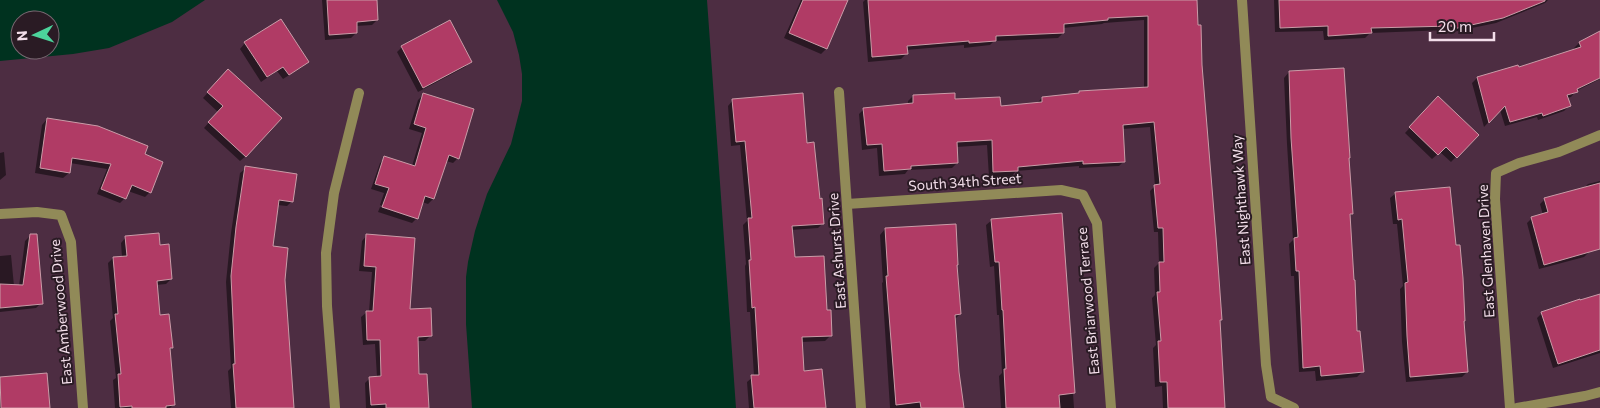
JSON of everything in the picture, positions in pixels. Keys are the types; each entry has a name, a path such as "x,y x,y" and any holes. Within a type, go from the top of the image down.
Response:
{"street":[{"name":"East Nighthawk Way","path":"1242,0 1265,355 1271,397 1294,408"},
{"name":"East Ashurst Drive","path":"839,92 861,408"},
{"path":"335,408 327,306 326,253 334,193 359,93"},
{"name":"East Glenhaven Drive","path":"1510,408 1495,199 1496,173 1519,163 1559,152 1600,135"},
{"name":"South 34th Street","path":"847,204 1061,190 1084,195"},
{"name":"East Briarwood Terrace","path":"1084,195 1097,223 1110,408"},
{"name":"East Amberwood Drive","path":"0,214 37,212 62,215 71,242 83,408"},
{"path":"1516,408 1600,392"}],"shaded area":[{"path":"0,0 205,0 172,22 109,48 60,55 60,10 10,10 10,60 0,61"},
{"path":"497,0 707,0 736,408 472,408 466,324 466,277 468,262 475,231 487,194 511,144 522,101 522,74 519,55 513,32"}],"building":[{"path":"327,0 377,0 378,20 357,22 357,33 329,35"},
{"path":"803,0 848,0 827,49 789,33"},
{"path":"868,0 1197,0 1198,25 1201,25 1202,65 1222,320 1220,320 1225,408 1168,408 1167,382 1160,382 1158,341 1161,341 1157,292 1160,292 1159,262 1164,262 1163,228 1158,228 1154,185 1160,184 1154,122 1123,125 1125,162 1083,164 1083,161 1018,167 1018,171 993,172 992,140 957,142 958,163 911,166 911,169 884,171 882,144 867,145 863,108 913,103 913,95 955,93 955,99 1000,97 1001,106 1042,102 1042,97 1079,93 1079,91 1148,87 1148,16 1108,18 1108,20 1064,24 1064,33 996,36 996,41 969,43 969,41 907,46 908,54 872,57"},
{"path":"1279,0 1545,1 1503,18 1453,29 1452,26 1371,28 1372,33 1328,36 1328,26 1280,28"},
{"path":"281,19 309,62 289,75 283,67 267,77 244,42"},
{"path":"450,20 472,62 423,88 401,46"},
{"path":"1600,31 1600,78 1577,89 1578,92 1567,95 1571,106 1543,116 1542,113 1510,122 1505,106 1489,123 1477,77 1518,65 1519,67 1581,47 1579,42"},
{"path":"1344,68 1353,214 1350,214 1357,331 1360,331 1364,372 1321,376 1320,366 1303,368 1299,271 1296,271 1294,238 1298,237 1291,138 1289,71"},
{"path":"228,69 282,118 246,157 208,122 223,106 207,92"},
{"path":"423,93 474,109 459,159 449,155 434,199 425,196 418,219 382,207 389,188 375,184 384,156 415,166 426,128 414,124"},
{"path":"803,93 807,143 814,142 824,224 792,226 795,257 824,256 827,310 831,310 832,336 802,337 804,371 822,369 826,408 754,408 751,375 759,375 755,307 752,308 749,260 751,260 748,218 752,218 745,141 736,142 732,99"},
{"path":"1438,96 1479,135 1457,158 1446,147 1438,155 1409,127"},
{"path":"47,118 98,126 148,146 145,154 163,162 151,193 132,185 126,199 101,189 111,164 72,158 70,173 40,168"},
{"path":"245,166 297,174 293,202 279,200 273,246 288,248 285,280 294,408 236,408 231,276"},
{"path":"1600,183 1600,249 1544,265 1531,217 1548,212 1544,198"},
{"path":"1450,187 1456,245 1460,245 1468,372 1410,377 1405,283 1408,282 1402,219 1398,220 1395,192"},
{"path":"1062,213 1075,393 1059,395 1060,408 1006,408 1003,310 999,262 995,262 991,219"},
{"path":"956,224 961,314 955,315 959,372 964,408 921,408 920,402 896,405 886,276 888,276 885,228"},
{"path":"159,233 160,245 169,244 172,279 157,281 160,315 169,314 173,348 170,348 175,405 166,406 166,408 120,407 118,374 121,374 115,314 118,314 113,257 127,256 125,236"},
{"path":"30,234 37,234 43,304 0,308 0,284 23,285"},
{"path":"366,234 415,238 410,309 431,308 432,336 418,337 419,374 427,374 429,408 386,408 386,404 371,405 369,377 381,376 380,340 367,340 366,311 373,311 376,267 364,266"},
{"path":"1600,294 1600,350 1558,364 1541,312"},
{"path":"47,373 50,408 1,408 0,377"}]}
